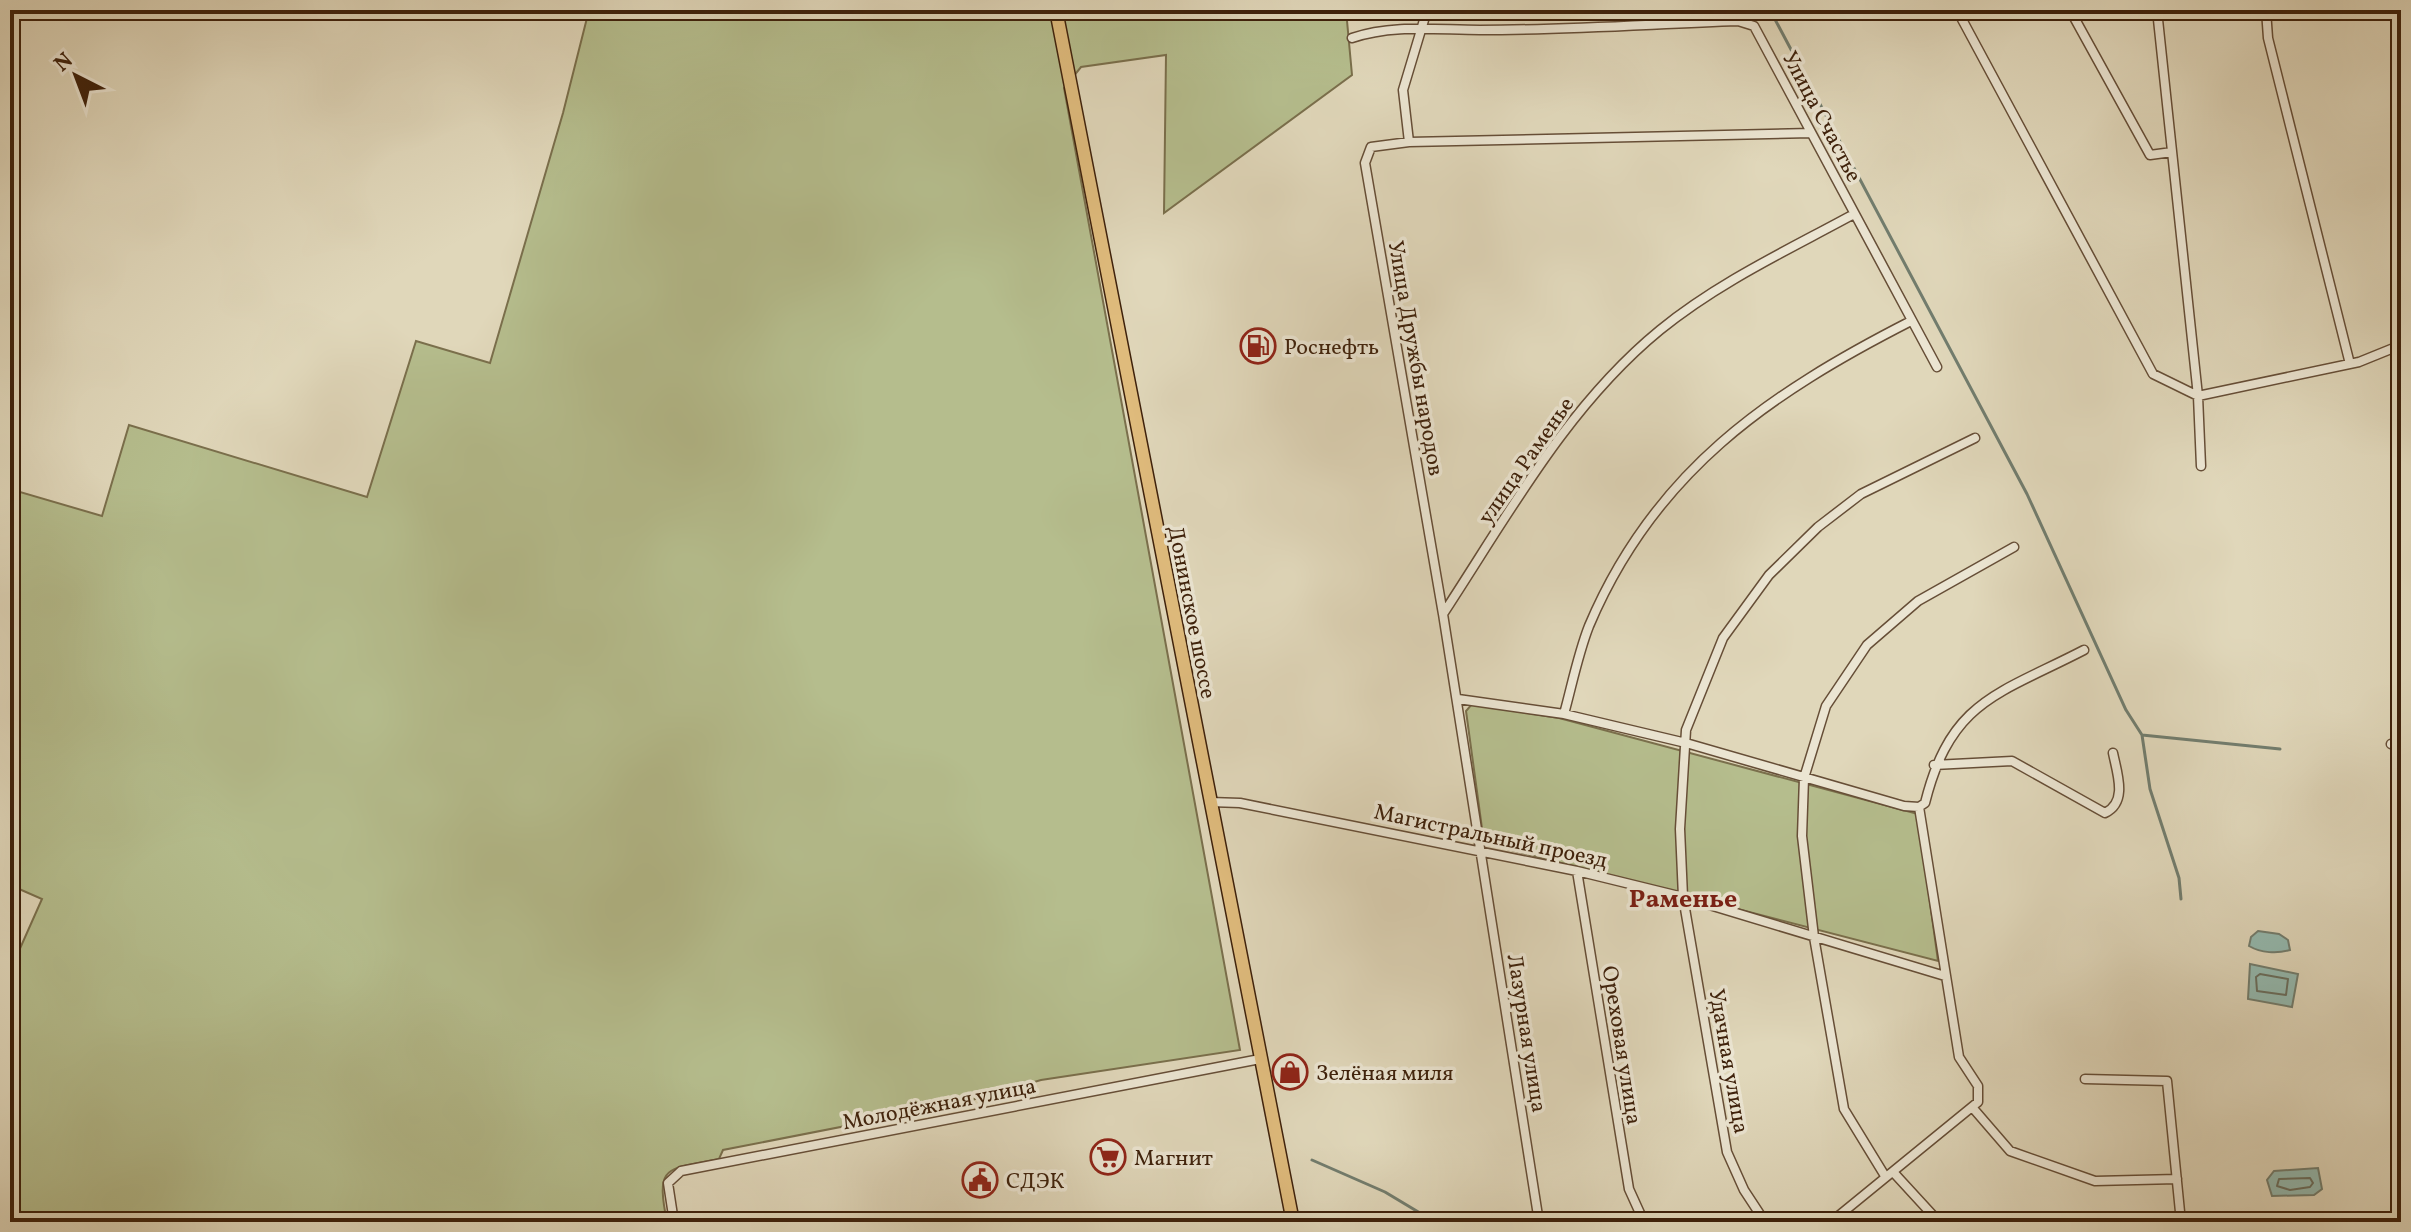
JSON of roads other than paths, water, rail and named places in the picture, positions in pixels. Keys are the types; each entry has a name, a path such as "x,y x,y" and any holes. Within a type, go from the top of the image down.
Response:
{"main road":[{"name":"Донинское шоссе","path":"1056,10 1293,1222"}],"street":[{"path":"1409,142 1403,90 1427,10"},
{"path":"1957,10 2153,374 2198,396 2350,364 2401,345"},
{"path":"2070,10 2150,155 2172,152"},
{"path":"2157,10 2198,396 2201,466"},
{"path":"2266,10 2268,38 2350,364"},
{"name":"Улица Счастье","path":"1352,38 1370,32 1420,28 1479,30 1738,21 1754,26 1937,367"},
{"name":"Улица Дружбы народов","path":"1443,614 1365,163 1371,147 1409,142 1811,133"},
{"name":"улица Раменье","path":"1443,614 1562,434 1624,363 1661,329 1735,278 1854,214"},
{"path":"1564,714 1588,629 1612,577 1654,514 1685,476 1744,422 1793,385 1911,321"},
{"name":"Удачная улица","path":"1765,1222 1744,1190 1727,1152 1683,897 1680,829 1686,730 1723,638 1769,575 1818,527 1861,494 1975,438"},
{"path":"1939,1222 1889,1174 1844,1109 1814,937 1802,836 1804,778 1826,706 1867,645 1918,601 2014,547"},
{"path":"1443,614 1481,849"},
{"path":"1458,699 1564,714 1686,743 1904,806 1919,807 1925,803 1934,765 1956,726 1974,708 2084,650"},
{"path":"1934,765 2012,761 2105,813 2115,805 2119,795 2113,753"},
{"name":"Магистральный проезд","path":"1210,802 1240,803 1481,849 1577,871 1683,897 1945,976"},
{"path":"1831,1222 1975,1104 1978,1086 1959,1057 1919,807"},
{"name":"Лазурная улица","path":"1481,849 1539,1222"},
{"name":"Ореховая улица","path":"1577,871 1629,1189 1644,1222"},
{"name":"Молодёжная улица","path":"674,1222 667,1188 670,1179 681,1171 1260,1059"},
{"path":"2085,1079 2167,1081 2181,1222"},
{"path":"1975,1104 2010,1151 2095,1181 2177,1179"}],"water":[{"path":"2258,931 2279,934 2288,940 2290,950 2269,952 2249,946 2251,937"},
{"path":"2250,964 2298,974 2292,1007 2248,999"},
{"path":"2318,1168 2322,1189 2314,1195 2272,1196 2267,1180 2274,1171"}],"waterway":[{"path":"1770,10 2027,494 2126,710 2142,735 2280,749"},
{"path":"2142,735 2150,789 2179,878 2181,899"},
{"path":"1312,1160 1385,1192 1435,1222"}],"place":[{"name":"Роснефть","path":"1258,346"},
{"name":"Зелёная миля","path":"1290,1072"},
{"name":"Магнит","path":"1108,1157"},
{"name":"СДЭК","path":"980,1180"}],"district":[{"name":"Раменье","path":"1683,898"}]}
